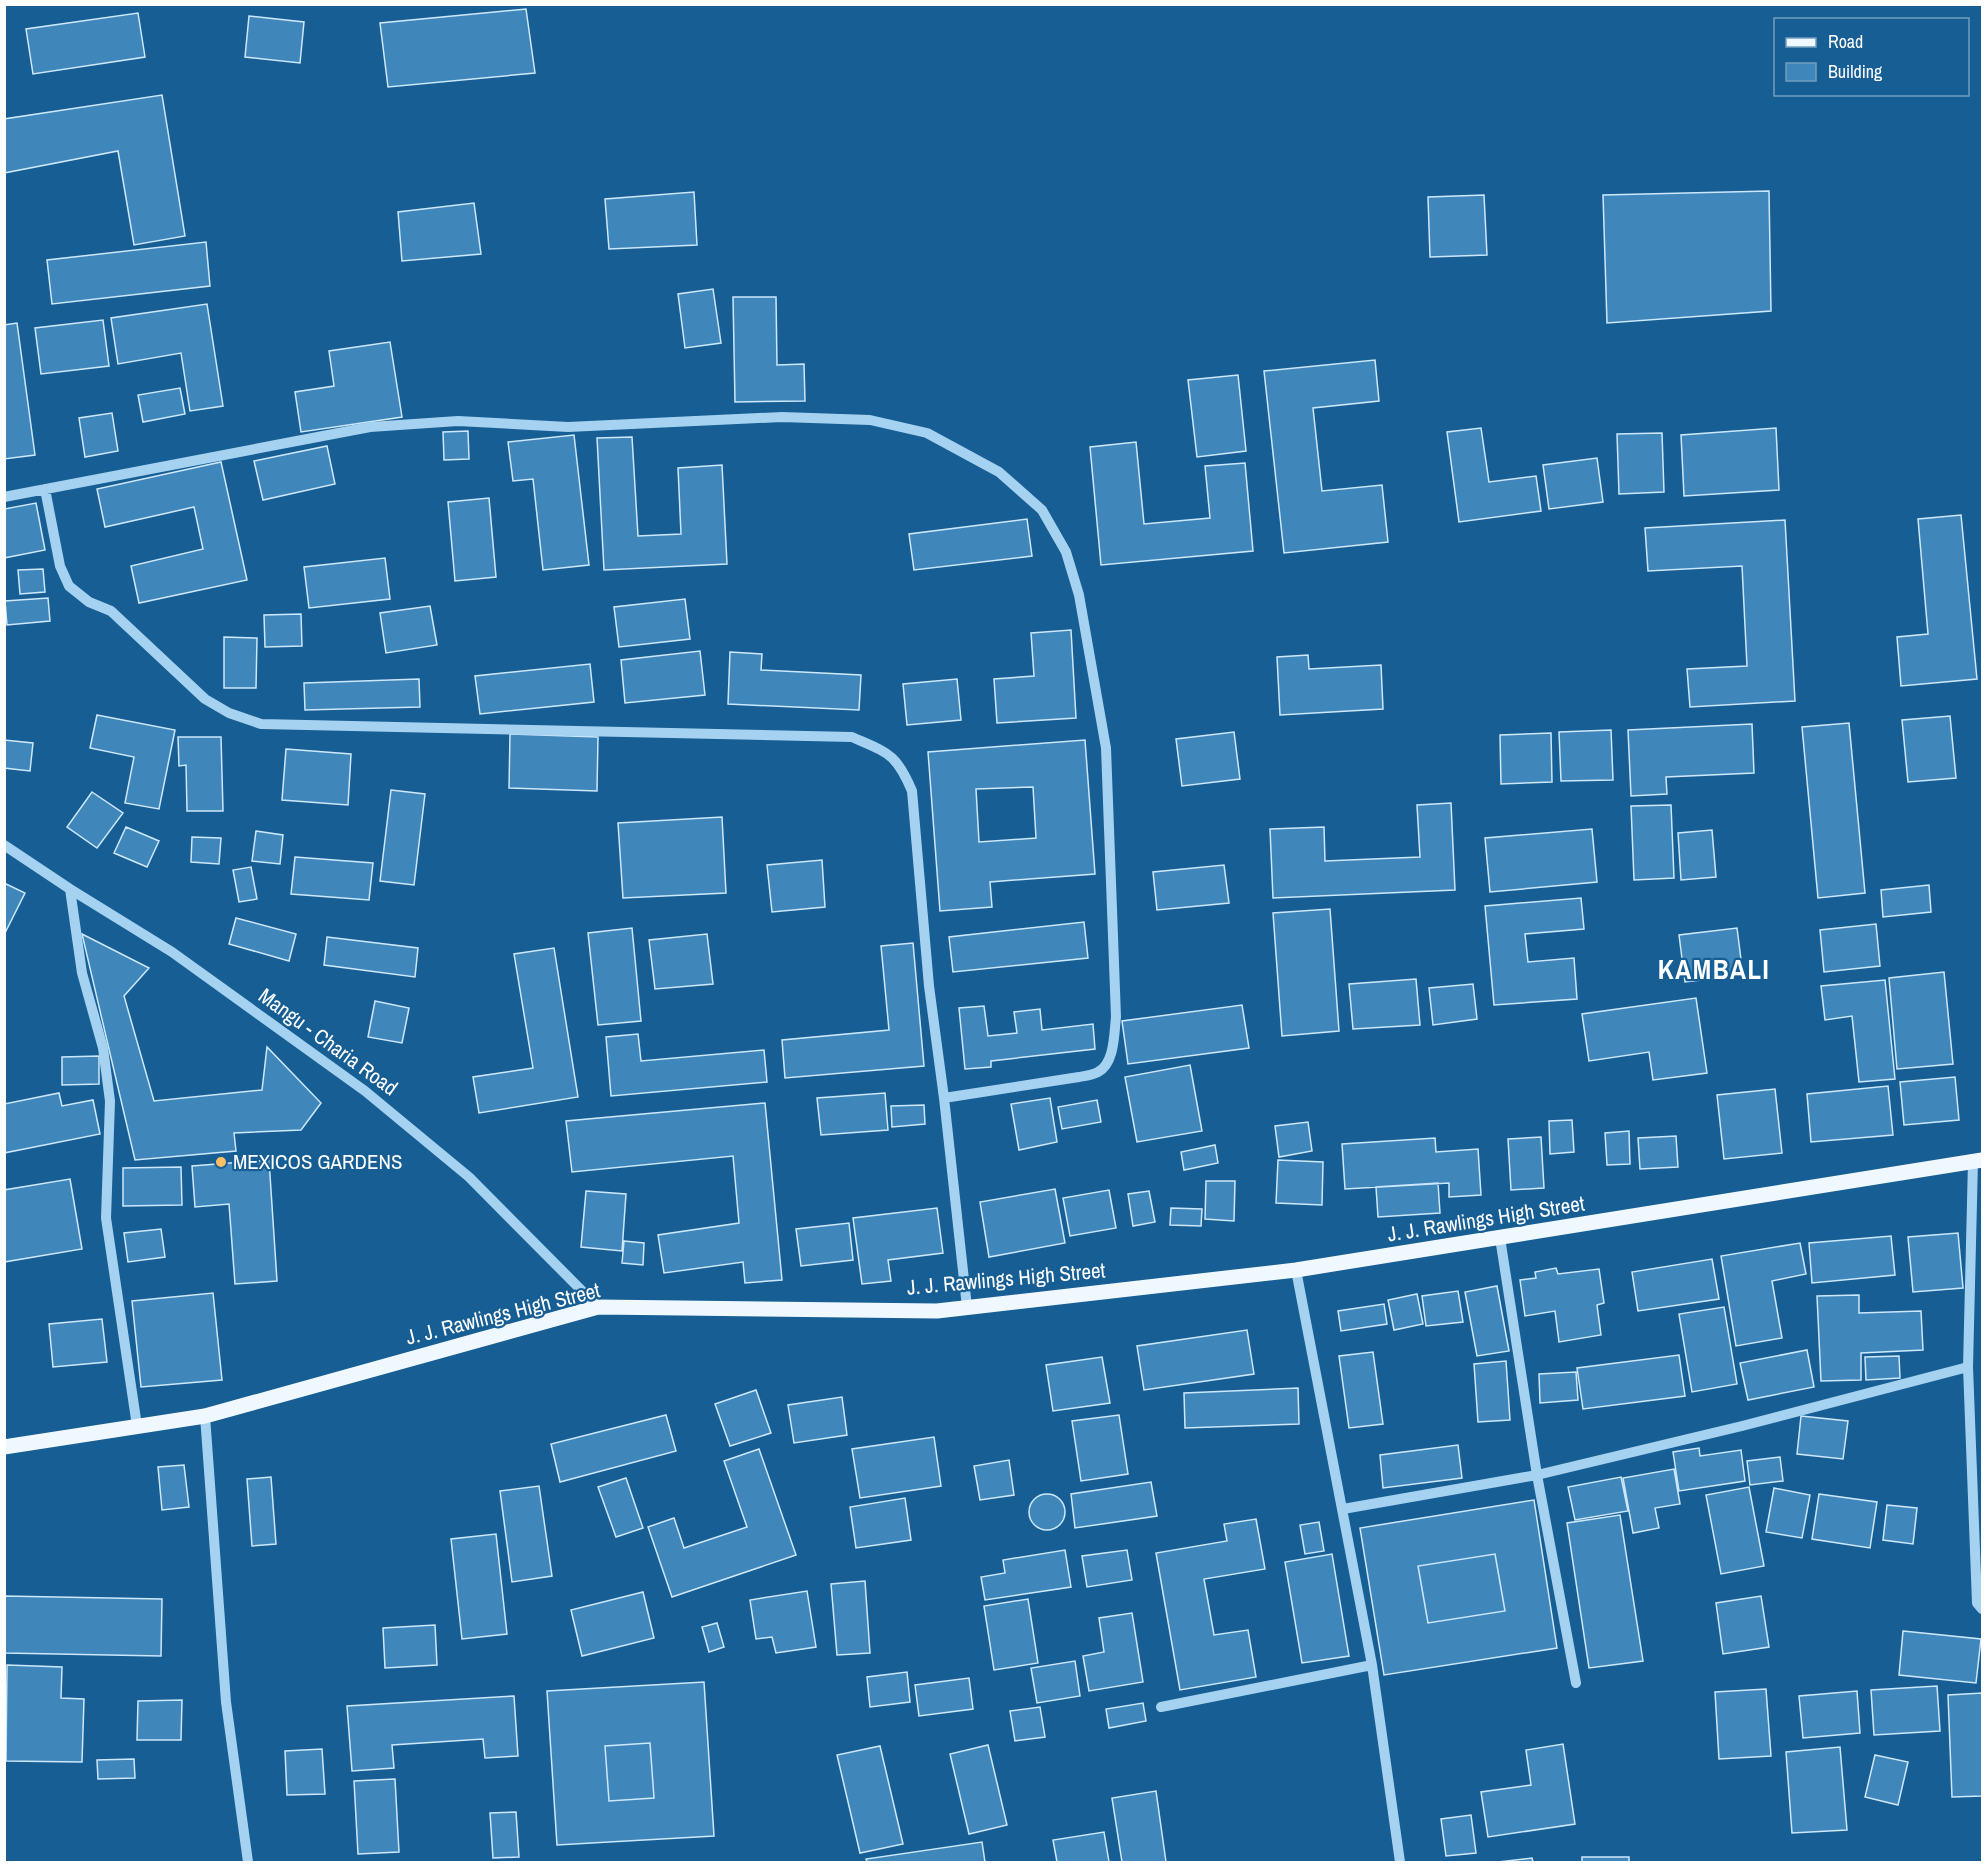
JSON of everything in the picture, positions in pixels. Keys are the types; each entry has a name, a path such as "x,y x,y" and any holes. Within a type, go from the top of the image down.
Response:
{"main road":[{"name":"J. J. Rawlings High Street","path":"4,1447 205,1416 598,1307 937,1311 1296,1270 1978,1161"}],"street":[{"path":"4,497 370,427 458,421 568,427 782,417 870,420 927,433 999,472 1042,510 1066,552 1079,595 1106,748 1116,1017 1113,1046 1108,1061 1099,1072 944,1098"},
{"path":"45,489 60,566 69,586 89,602 111,611 205,699 229,713 261,724 852,736 889,753 903,771 912,791 929,986 967,1307"},
{"name":"Mangu - Charia Road","path":"4,845 172,952 365,1091 469,1177 598,1307"},
{"path":"70,889 82,973 103,1048 110,1101 106,1218 137,1426"},
{"path":"1978,1161 1968,1367 1977,1603 1983,1609"},
{"path":"1500,1238 1536,1475 1576,1683"},
{"path":"1296,1270 1372,1665 1400,1863"},
{"path":"1343,1509 1536,1475 1742,1426 1968,1367"},
{"path":"205,1416 226,1702 248,1863"},
{"path":"1161,1707 1372,1665"}],"building":[{"path":"526,9 535,73 388,87 380,23"},
{"path":"138,13 145,57 33,74 26,29"},
{"path":"249,16 304,22 300,63 245,57"},
{"path":"162,95 185,236 134,245 118,151 4,173 4,119"},
{"path":"1769,191 1771,311 1607,323 1603,195"},
{"path":"694,192 697,245 609,249 605,199"},
{"path":"1484,195 1487,255 1430,257 1428,197"},
{"path":"474,203 481,254 402,261 398,212"},
{"path":"206,242 210,286 52,304 47,260"},
{"path":"713,289 721,343 685,348 678,294"},
{"path":"733,297 776,297 777,365 804,364 805,401 735,402"},
{"path":"207,304 223,406 190,411 181,353 118,364 111,318"},
{"path":"103,320 109,366 41,374 35,328"},
{"path":"17,323 35,455 4,459 4,325"},
{"path":"390,342 402,417 301,432 295,392 334,386 329,351"},
{"path":"1375,360 1379,401 1313,408 1322,491 1382,485 1388,542 1284,553 1264,371"},
{"path":"1238,375 1246,451 1197,457 1188,380"},
{"path":"180,388 185,414 143,422 138,395"},
{"path":"112,413 118,451 85,457 79,418"},
{"path":"1481,428 1489,482 1536,476 1541,511 1459,522 1447,432"},
{"path":"1776,428 1779,490 1684,496 1681,435"},
{"path":"468,431 469,459 444,460 443,432"},
{"path":"1662,433 1664,492 1619,494 1617,434"},
{"path":"574,435 589,565 543,570 533,479 513,481 508,442"},
{"path":"632,437 638,536 681,534 678,468 722,465 727,564 604,570 597,438"},
{"path":"1136,442 1144,524 1210,518 1205,466 1245,463 1253,551 1101,565 1090,447"},
{"path":"327,446 335,484 263,500 254,461"},
{"path":"1597,458 1603,502 1549,509 1543,465"},
{"path":"221,462 247,580 139,603 131,566 203,549 194,507 105,527 97,489"},
{"path":"489,498 496,577 455,581 448,502"},
{"path":"36,503 45,550 4,558 4,509"},
{"path":"1961,515 1977,679 1901,686 1897,637 1928,634 1918,519"},
{"path":"1027,519 1032,556 914,570 909,534"},
{"path":"1785,520 1795,701 1690,707 1687,669 1747,666 1742,566 1648,571 1645,528"},
{"path":"385,558 390,599 309,608 304,567"},
{"path":"43,569 45,592 20,594 18,570"},
{"path":"48,598 50,621 7,625 5,601"},
{"path":"685,599 690,639 619,647 614,607"},
{"path":"430,606 437,645 386,653 380,613"},
{"path":"301,614 302,646 265,647 264,615"},
{"path":"1071,630 1076,718 997,723 994,679 1034,676 1031,633"},
{"path":"224,637 257,638 256,688 224,688"},
{"path":"700,651 705,695 625,703 621,660"},
{"path":"730,652 762,654 761,670 861,675 859,710 728,704"},
{"path":"1308,655 1309,669 1381,665 1383,709 1280,715 1277,657"},
{"path":"590,664 594,702 480,714 475,676"},
{"path":"419,679 420,707 305,710 304,683"},
{"path":"957,679 961,720 907,725 903,684"},
{"path":"97,715 175,730 159,809 125,803 134,757 90,748"},
{"path":"1950,716 1956,778 1908,782 1902,720"},
{"path":"1849,723 1865,893 1818,898 1802,727"},
{"path":"1752,724 1754,773 1666,777 1667,794 1631,796 1628,730"},
{"path":"1611,730 1613,780 1561,781 1559,732"},
{"path":"1234,732 1240,779 1182,786 1176,739"},
{"path":"1551,733 1552,782 1501,784 1500,735"},
{"path":"510,734 598,737 597,791 509,788"},
{"path":"178,737 221,737 223,811 187,811 186,765 179,766"},
{"path":"4,740 33,743 30,771 4,768"},
{"path":"1085,740 1095,874 990,882 992,907 940,911 928,752","holes":["1033,787 1036,838 979,842 976,789"]},
{"path":"286,749 351,754 348,805 282,800"},
{"path":"391,790 425,794 414,885 380,881"},
{"path":"92,792 123,813 97,848 67,827"},
{"path":"1451,803 1455,890 1273,898 1270,829 1324,827 1325,861 1420,857 1417,805"},
{"path":"1671,805 1674,878 1634,880 1631,806"},
{"path":"722,817 726,893 623,898 618,823"},
{"path":"126,827 159,841 147,867 114,853"},
{"path":"1592,829 1597,882 1490,892 1485,838"},
{"path":"1712,830 1716,877 1681,880 1678,833"},
{"path":"256,831 283,835 280,864 252,861"},
{"path":"192,837 221,838 219,864 191,862"},
{"path":"295,857 373,863 369,900 291,894"},
{"path":"822,860 825,907 772,912 767,865"},
{"path":"1224,865 1229,903 1157,910 1153,872"},
{"path":"251,867 257,899 239,902 233,870"},
{"path":"4,883 25,893 4,935"},
{"path":"1929,885 1931,912 1883,917 1881,890"},
{"path":"1581,898 1584,929 1525,934 1528,962 1574,958 1577,999 1494,1005 1485,906"},
{"path":"1330,909 1339,1031 1282,1036 1273,913"},
{"path":"236,918 296,934 289,961 229,944"},
{"path":"1084,922 1088,958 953,972 949,937"},
{"path":"1876,924 1880,966 1824,972 1820,930"},
{"path":"632,928 641,1021 598,1025 588,933"},
{"path":"1737,928 1743,975 1685,982 1679,935"},
{"path":"82,934 149,968 124,996 154,1101 262,1090 267,1047 321,1103 301,1130 234,1133 236,1151 135,1160"},
{"path":"707,934 713,984 655,989 649,940"},
{"path":"327,937 418,948 415,977 324,965"},
{"path":"913,943 924,1066 785,1078 782,1040 889,1030 881,946"},
{"path":"554,948 578,1097 479,1113 473,1077 533,1068 514,954"},
{"path":"1944,972 1953,1064 1897,1069 1889,978"},
{"path":"1416,979 1420,1025 1353,1029 1349,984"},
{"path":"1885,980 1895,1079 1859,1082 1852,1016 1825,1020 1821,986"},
{"path":"1473,984 1477,1019 1433,1025 1429,988"},
{"path":"1696,998 1707,1073 1653,1080 1649,1052 1589,1061 1582,1014"},
{"path":"375,1001 409,1008 402,1043 368,1037"},
{"path":"1242,1005 1249,1048 1128,1064 1122,1021"},
{"path":"984,1006 988,1036 1017,1033 1014,1012 1040,1009 1042,1030 1093,1024 1095,1049 991,1061 991,1067 965,1069 959,1008"},
{"path":"638,1034 641,1061 764,1050 767,1082 611,1096 606,1037"},
{"path":"99,1056 99,1084 62,1085 62,1057"},
{"path":"1190,1065 1202,1131 1137,1142 1125,1077"},
{"path":"1955,1077 1959,1120 1904,1125 1900,1082"},
{"path":"1888,1086 1893,1135 1811,1142 1807,1094"},
{"path":"1775,1089 1782,1153 1724,1159 1717,1095"},
{"path":"59,1093 62,1106 93,1100 100,1134 4,1153 4,1104"},
{"path":"885,1093 888,1130 821,1135 817,1098"},
{"path":"1050,1098 1057,1142 1019,1150 1011,1104"},
{"path":"1097,1100 1101,1122 1062,1129 1058,1107"},
{"path":"765,1103 782,1280 745,1283 743,1262 664,1273 658,1235 739,1223 733,1156 572,1172 566,1121"},
{"path":"924,1105 925,1124 892,1127 891,1106"},
{"path":"1572,1120 1574,1152 1550,1154 1549,1121"},
{"path":"1308,1122 1312,1151 1279,1157 1275,1126"},
{"path":"1629,1131 1630,1164 1607,1165 1605,1133"},
{"path":"1676,1136 1678,1167 1640,1169 1638,1138"},
{"path":"1541,1137 1544,1188 1511,1190 1508,1139"},
{"path":"1435,1138 1436,1152 1478,1149 1481,1195 1449,1197 1449,1183 1345,1189 1342,1144"},
{"path":"1215,1145 1218,1163 1184,1170 1181,1152"},
{"path":"269,1160 277,1281 235,1284 229,1204 195,1207 192,1166"},
{"path":"1278,1160 1323,1162 1322,1205 1276,1203"},
{"path":"181,1167 182,1205 123,1206 123,1168"},
{"path":"70,1179 82,1249 4,1262 4,1190"},
{"path":"1206,1181 1235,1181 1234,1221 1205,1219"},
{"path":"1438,1183 1440,1213 1378,1217 1376,1187"},
{"path":"1055,1189 1065,1243 989,1257 980,1202"},
{"path":"1109,1190 1116,1228 1070,1236 1063,1198"},
{"path":"586,1191 626,1194 622,1251 581,1247"},
{"path":"1149,1191 1155,1222 1133,1226 1128,1194"},
{"path":"937,1208 943,1253 888,1260 891,1281 862,1284 853,1218"},
{"path":"1171,1208 1202,1209 1201,1226 1170,1225"},
{"path":"849,1223 853,1260 801,1266 796,1229"},
{"path":"161,1229 165,1257 128,1262 124,1233"},
{"path":"1958,1233 1963,1288 1913,1292 1908,1237"},
{"path":"1891,1236 1895,1275 1812,1283 1809,1243"},
{"path":"624,1241 644,1243 643,1265 622,1263"},
{"path":"1800,1243 1806,1274 1772,1281 1782,1338 1736,1346 1721,1256"},
{"path":"1712,1259 1719,1299 1638,1311 1632,1272"},
{"path":"1556,1268 1558,1274 1599,1269 1604,1303 1597,1305 1601,1335 1559,1342 1555,1311 1525,1316 1520,1280 1536,1278 1535,1272"},
{"path":"1497,1286 1509,1351 1477,1356 1465,1292"},
{"path":"1458,1291 1463,1322 1426,1326 1422,1296"},
{"path":"213,1293 222,1380 141,1387 132,1301"},
{"path":"1417,1294 1423,1324 1394,1330 1388,1300"},
{"path":"1859,1295 1859,1313 1921,1311 1923,1350 1861,1353 1861,1380 1821,1381 1817,1296"},
{"path":"1384,1304 1387,1324 1341,1331 1338,1311"},
{"path":"1724,1307 1737,1384 1692,1392 1679,1314"},
{"path":"102,1319 107,1362 53,1367 49,1324"},
{"path":"1247,1330 1254,1374 1144,1390 1137,1346"},
{"path":"1807,1350 1814,1387 1748,1400 1740,1363"},
{"path":"1373,1352 1383,1424 1349,1428 1339,1356"},
{"path":"1679,1355 1685,1396 1583,1409 1577,1368"},
{"path":"1899,1356 1900,1378 1866,1380 1865,1357"},
{"path":"1102,1357 1110,1403 1053,1411 1046,1365"},
{"path":"1506,1361 1510,1420 1478,1422 1474,1364"},
{"path":"1576,1372 1578,1400 1540,1403 1539,1374"},
{"path":"1298,1388 1299,1424 1185,1428 1184,1393"},
{"path":"756,1390 771,1433 730,1446 715,1404"},
{"path":"842,1397 847,1435 794,1443 788,1405"},
{"path":"666,1415 676,1451 560,1482 551,1444"},
{"path":"1119,1415 1128,1474 1081,1481 1072,1421"},
{"path":"1801,1416 1848,1421 1843,1459 1797,1454"},
{"path":"934,1437 941,1486 860,1498 852,1449"},
{"path":"1458,1445 1462,1478 1383,1488 1380,1455"},
{"path":"1699,1448 1700,1456 1741,1450 1745,1481 1679,1491 1673,1452"},
{"path":"759,1449 796,1555 672,1597 648,1527 674,1518 684,1548 747,1527 724,1461"},
{"path":"1780,1457 1783,1481 1750,1485 1747,1461"},
{"path":"1009,1460 1014,1495 980,1500 974,1466"},
{"path":"184,1465 189,1507 162,1510 158,1467"},
{"path":"1674,1469 1680,1504 1655,1508 1659,1528 1633,1533 1623,1478"},
{"path":"271,1477 276,1544 252,1546 247,1479"},
{"path":"1621,1477 1628,1511 1575,1520 1568,1487"},
{"path":"626,1478 643,1528 616,1537 598,1487"},
{"path":"1151,1482 1157,1516 1075,1528 1071,1494"},
{"path":"539,1486 552,1576 512,1582 500,1491"},
{"path":"1749,1487 1764,1566 1721,1574 1706,1495"},
{"path":"1774,1488 1810,1495 1802,1538 1766,1532"},
{"path":"1047,1494 1060,1499 1065,1512 1060,1525 1047,1530 1034,1525 1029,1512 1034,1499"},
{"path":"1819,1494 1877,1502 1870,1548 1812,1539"},
{"path":"905,1498 911,1540 856,1548 850,1507"},
{"path":"1534,1500 1557,1648 1384,1675 1360,1528","holes":["1495,1554 1505,1611 1428,1623 1418,1566"]},
{"path":"1887,1505 1917,1508 1913,1544 1883,1540"},
{"path":"1620,1515 1643,1661 1589,1668 1567,1523"},
{"path":"1256,1519 1265,1569 1204,1579 1214,1635 1248,1630 1256,1677 1180,1690 1156,1553 1227,1541 1224,1524"},
{"path":"1319,1522 1324,1551 1305,1554 1300,1525"},
{"path":"496,1534 507,1634 462,1639 451,1539"},
{"path":"1065,1550 1071,1587 985,1600 981,1577 1005,1573 1003,1560"},
{"path":"1127,1550 1132,1580 1087,1587 1082,1556"},
{"path":"1332,1554 1349,1656 1302,1663 1285,1562"},
{"path":"1495,1554 1505,1611 1428,1623 1418,1566"},
{"path":"865,1581 870,1653 837,1655 831,1584"},
{"path":"807,1591 816,1647 776,1653 772,1637 756,1639 750,1600"},
{"path":"643,1592 654,1638 582,1656 571,1610"},
{"path":"4,1596 162,1599 161,1656 4,1653"},
{"path":"1761,1596 1769,1647 1723,1654 1716,1603"},
{"path":"1028,1599 1038,1663 994,1670 984,1606"},
{"path":"1132,1613 1143,1682 1089,1691 1083,1656 1104,1652 1099,1618"},
{"path":"717,1623 724,1647 709,1652 702,1627"},
{"path":"435,1625 437,1665 385,1668 383,1628"},
{"path":"1903,1631 1981,1639 1976,1683 1899,1675"},
{"path":"1075,1661 1080,1696 1037,1703 1031,1668"},
{"path":"7,1665 62,1667 61,1698 84,1699 82,1762 6,1761"},
{"path":"907,1672 910,1702 870,1707 867,1677"},
{"path":"969,1678 973,1709 919,1716 915,1685"},
{"path":"704,1682 714,1836 557,1845 547,1691","holes":["650,1743 654,1798 609,1801 605,1746"]},
{"path":"1937,1686 1940,1731 1874,1735 1871,1690"},
{"path":"1766,1689 1771,1756 1719,1759 1715,1692"},
{"path":"1857,1691 1860,1733 1803,1738 1799,1696"},
{"path":"1982,1693 1982,1796 1952,1797 1948,1695"},
{"path":"514,1696 518,1756 485,1758 483,1739 392,1745 394,1768 352,1771 347,1706"},
{"path":"182,1700 181,1740 137,1740 138,1701"},
{"path":"1143,1703 1146,1721 1109,1728 1106,1709"},
{"path":"1040,1707 1045,1737 1015,1741 1010,1711"},
{"path":"650,1743 654,1798 609,1801 605,1746"},
{"path":"1563,1744 1575,1824 1488,1837 1481,1792 1531,1785 1526,1750"},
{"path":"988,1745 1007,1825 969,1834 950,1754"},
{"path":"880,1746 903,1844 860,1853 837,1755"},
{"path":"1840,1747 1847,1830 1792,1833 1786,1752"},
{"path":"322,1749 325,1794 287,1795 285,1751"},
{"path":"1875,1755 1908,1762 1898,1805 1865,1797"},
{"path":"134,1759 135,1778 98,1779 97,1760"},
{"path":"395,1779 399,1852 358,1854 354,1781"},
{"path":"1156,1791 1166,1862 1122,1862 1112,1798"},
{"path":"516,1812 519,1857 493,1858 490,1813"},
{"path":"1471,1815 1476,1853 1446,1856 1441,1819"},
{"path":"1104,1832 1109,1862 1057,1862 1053,1840"},
{"path":"982,1842 985,1862 867,1862 866,1859"},
{"path":"1582,1857 1629,1857 1629,1862 1582,1862"},
{"path":"1532,1858 1533,1862 1498,1862"}],"place":[{"name":"MEXICOS GARDENS","path":"221,1162"}],"district":[{"name":"KAMBALI","path":"1714,970"}]}
